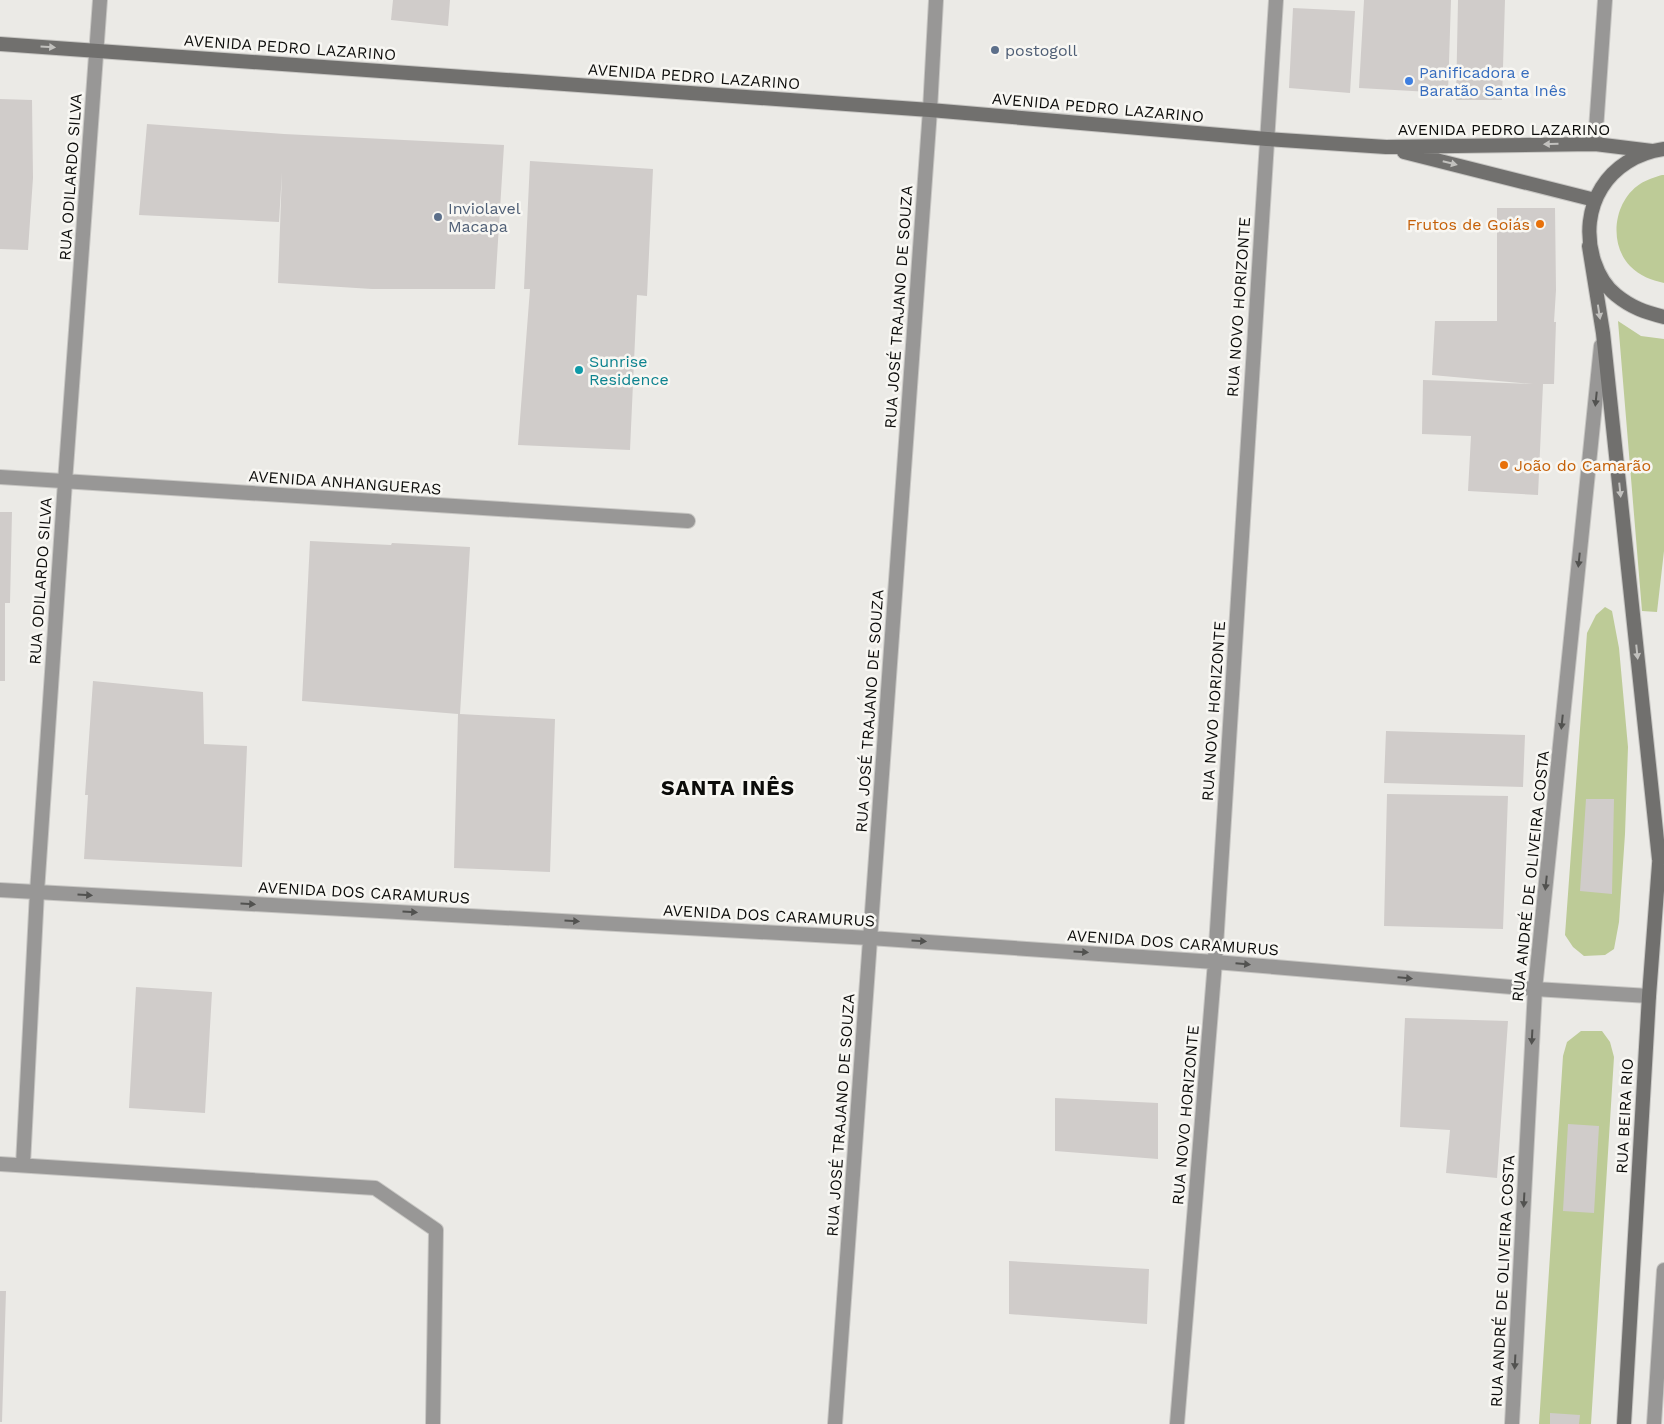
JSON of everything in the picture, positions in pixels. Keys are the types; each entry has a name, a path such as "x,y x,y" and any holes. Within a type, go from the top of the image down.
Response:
{"main road":[{"name":"AVENIDA PEDRO LAZARINO","path":"0,44 930,110 1267,139 1386,147 1595,144 1658,150"},
{"name":"AVENIDA PEDRO LAZARINO","path":"1386,147 1595,200"},
{"path":"1658,150 1628,161 1608,178 1595,200 1589,222 1589,246 1598,272 1615,294 1638,310 1664,317"},
{"name":"RUA ANDRÉ DE OLIVEIRA COSTA","path":"1589,246 1603,333 1659,859"},
{"name":"RUA BEIRA RIO","path":"1624,1424 1649,996 1664,811"}],"street":[{"name":"RUA ODILARDO SILVA","path":"23,1165 37,892 64,482 100,0"},
{"name":"RUA JOSÉ TRAJANO DE SOUZA","path":"835,1424 930,110 936,0"},
{"name":"RUA NOVO HORIZONTE","path":"1177,1424 1214,962 1276,0"},
{"path":"1595,144 1605,0"},
{"name":"RUA ANDRÉ DE OLIVEIRA COSTA","path":"1512,1424 1535,989 1603,333"},
{"name":"AVENIDA ANHANGUERAS","path":"0,477 688,521"},
{"name":"AVENIDA DOS CARAMURUS","path":"0,890 870,938 1214,962 1535,989 1649,996"},
{"path":"0,1164 375,1188 436,1230 433,1424"},
{"path":"1654,1424 1664,1270"}],"green space":[{"path":"1664,175 1664,283 1646,277 1630,266 1623,257 1617,234 1620,211 1631,191 1642,183"},
{"path":"1618,321 1641,336 1664,339 1664,551 1657,612 1642,611"},
{"path":"1605,607 1612,611 1619,648 1628,747 1625,834 1619,922 1614,949 1605,955 1584,956 1573,947 1565,935 1587,633 1596,615"},
{"path":"1581,1031 1602,1031 1610,1042 1614,1057 1591,1424 1539,1424 1563,1056 1567,1042"}],"building":[{"path":"393,0 450,0 448,26 391,20"},
{"path":"1364,0 1451,0 1448,93 1359,88"},
{"path":"1458,0 1505,0 1502,100 1456,100"},
{"path":"1293,8 1355,11 1350,93 1289,88"},
{"path":"0,99 32,100 33,178 28,250 0,249"},
{"path":"147,124 284,134 504,145 495,289 372,289 278,283 282,172 279,222 139,215"},
{"path":"530,161 653,169 647,296 637,295 630,450 518,445 530,289 524,289"},
{"path":"1497,208 1555,208 1556,290 1554,322 1556,322 1554,384 1543,384 1538,495 1468,491 1471,436 1422,434 1423,380 1533,384 1432,375 1435,321 1497,321"},
{"path":"0,512 12,512 10,603 5,603 5,681 0,681"},
{"path":"310,541 470,547 460,714 555,719 550,872 454,868 458,714 302,701"},
{"path":"93,681 203,692 204,744 247,746 242,867 84,859 88,795 85,795"},
{"path":"1386,731 1525,735 1523,787 1384,783"},
{"path":"1387,794 1508,796 1503,929 1384,926"},
{"path":"1586,799 1614,799 1612,894 1580,891"},
{"path":"136,987 212,992 205,1113 129,1108"},
{"path":"1405,1018 1508,1021 1497,1178 1446,1173 1450,1130 1400,1127"},
{"path":"1055,1098 1158,1103 1158,1159 1055,1151"},
{"path":"1568,1124 1599,1126 1594,1213 1563,1211"},
{"path":"1009,1261 1149,1269 1147,1324 1009,1314"},
{"path":"0,1291 6,1291 2,1422 0,1422"},
{"path":"1550,1413 1580,1415 1579,1424 1550,1424"}],"place":[{"name":"postogoll","path":"995,50"},
{"name":"Panificadora e Baratão Santa Inês","path":"1409,81"},
{"name":"Inviolavel Macapa","path":"438,217"},
{"name":"Frutos de Goiás","path":"1540,224"},
{"name":"Sunrise Residence","path":"579,370"},
{"name":"João do Camarão","path":"1504,465"}],"district":[{"name":"SANTA INÊS","path":"728,788"}]}
